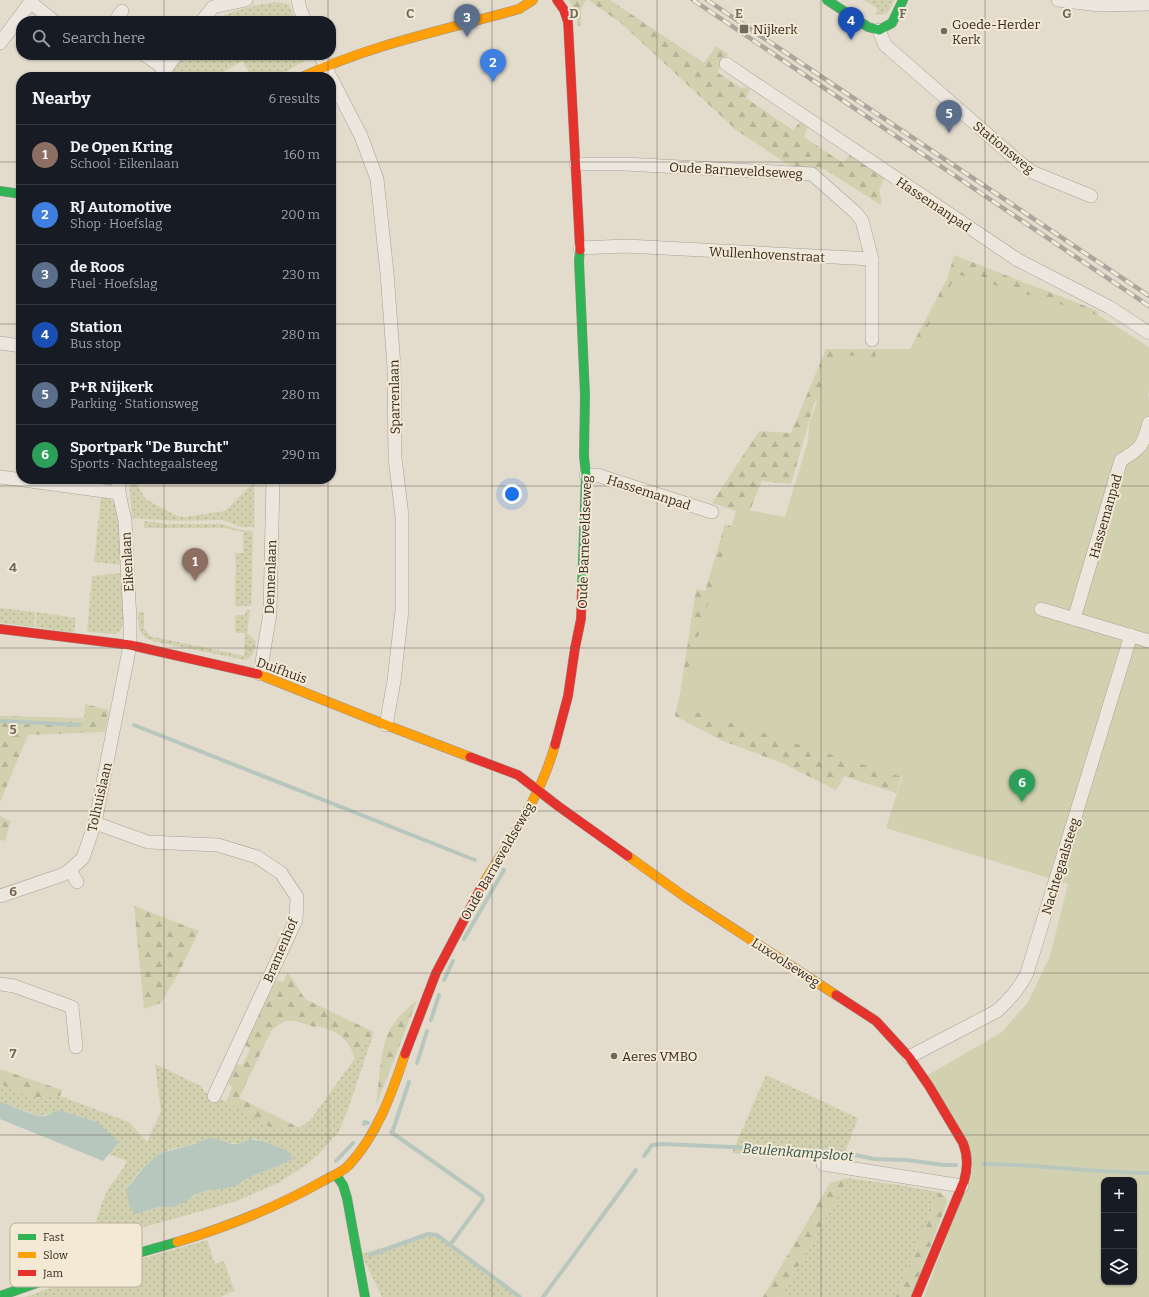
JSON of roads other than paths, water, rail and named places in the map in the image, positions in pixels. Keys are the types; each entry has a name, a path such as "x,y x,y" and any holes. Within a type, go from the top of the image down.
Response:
{"street":[{"path":"205,16 213,4 246,0"},
{"path":"298,0 303,16"},
{"path":"327,69 365,51 520,8 533,0"},
{"name":"Oude Barneveldseweg","path":"142,1252 214,1231 300,1194 348,1167 370,1138 382,1115 436,973 478,893 527,812 549,765 568,696 581,619 586,475 584,456 584,395 579,261 580,248 568,22 564,10 557,0"},
{"path":"827,0 868,27 879,30 892,23 903,0"},
{"path":"1058,0 1099,5 1148,3"},
{"path":"20,16 31,1 48,16"},
{"path":"0,43 16,21"},
{"name":"Stationsweg","path":"879,30 885,45 1018,162 1032,172 1091,196"},
{"path":"150,60 161,72"},
{"path":"163,72 172,60"},
{"name":"Hassemanpad","path":"726,64 1018,260 1109,307 1149,333"},
{"name":"Sparrenlaan","path":"336,87 361,136 377,179 387,273 394,367 395,458 402,516 402,610 394,682 386,725"},
{"name":"Oude Barneveldseweg","path":"576,164 625,164 812,174 856,213 862,221 872,259"},
{"path":"0,191 16,193"},
{"name":"Wullenhovenstraat","path":"580,248 626,246 872,259"},
{"path":"872,259 872,340"},
{"path":"0,343 16,345"},
{"name":"Hassemanpad","path":"1074,619 1121,460 1134,453 1143,443 1149,423"},
{"name":"Hassemanpad","path":"586,475 597,475 712,512"},
{"path":"0,477 16,479"},
{"path":"52,484 119,493"},
{"name":"Eikenlaan","path":"118,484 125,521 130,645"},
{"name":"Dennenlaan","path":"260,674 270,613 273,484"},
{"path":"1041,608 1149,641"},
{"name":"Duifhuis","path":"0,630 130,645 260,674 386,725 518,775 537,790"},
{"name":"Nachtegaalsteeg","path":"909,1057 997,1011 1009,1000 1021,985 1032,958 1131,635"},
{"name":"Tolhuislaan","path":"0,896 62,875 83,858 95,823 130,645"},
{"name":"Luxoolseweg","path":"537,790 685,897 876,1021 909,1057 956,1130 967,1151 968,1160 967,1172 962,1186 916,1297"},
{"name":"Bramenhof","path":"95,823 148,842 218,845 257,857 281,873 297,898 296,920 214,1096"},
{"path":"70,870 77,882"},
{"path":"0,984 14,986 72,1007 76,1048"},
{"path":"823,1164 962,1186"},
{"path":"336,1175 340,1180 346,1194 361,1268 365,1297"},
{"name":"Oude Barneveldseweg","path":"0,1296 26,1287"}],"waterway":[{"path":"0,721 80,725"},
{"path":"134,725 475,860"},
{"path":"464,939 503,870"},
{"path":"444,980 453,961"},
{"path":"431,1020 439,995"},
{"path":"417,1063 427,1031"},
{"path":"392,1133 409,1082"},
{"path":"364,1124 365,1122 368,1123"},
{"path":"391,1132 482,1196 483,1200 450,1245"},
{"path":"336,1161 353,1143"},
{"name":"Beulenkampsloot","path":"644,1156 652,1145 664,1144 842,1152 874,1159 907,1160 944,1165 956,1165"},
{"name":"Beulenkampsloot","path":"983,1164 1025,1165 1108,1172 1149,1173"},
{"name":"Beulenkampsloot","path":"543,1297 636,1170"},
{"name":"Beulenkampsloot","path":"370,1255 428,1234 437,1235 520,1297"}],"railway":[{"path":"693,0 1149,306"},
{"path":"707,0 1149,296"}],"place":[{"name":"Nijkerk","path":"744,29"},
{"name":"Goede-Herder Kerk","path":"944,31"},
{"name":"de Roos","path":"467,37"},
{"name":"Station","path":"851,40"},
{"name":"RJ Automotive","path":"493,82"},
{"name":"P+R Nijkerk","path":"949,133"},
{"name":"De Open Kring","path":"195,581"},
{"name":"Sportpark \"De Burcht\"","path":"1022,802"},
{"name":"Aeres VMBO","path":"614,1056"}]}
